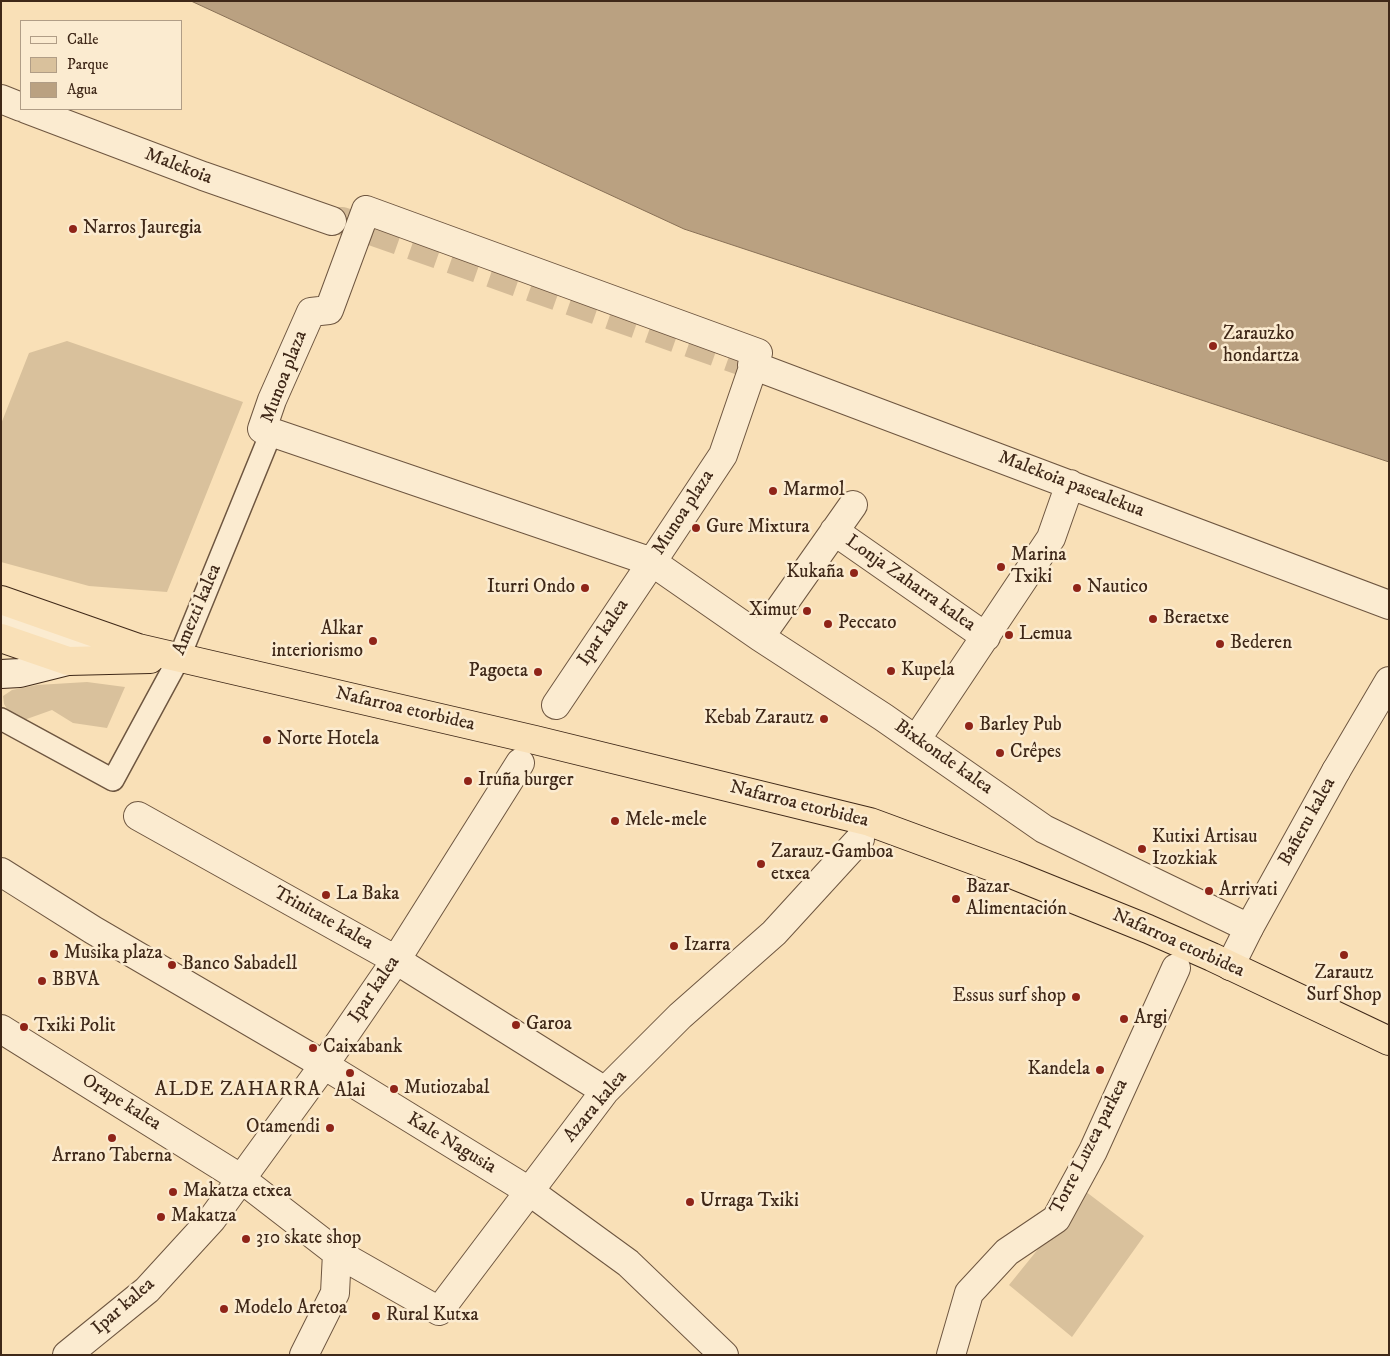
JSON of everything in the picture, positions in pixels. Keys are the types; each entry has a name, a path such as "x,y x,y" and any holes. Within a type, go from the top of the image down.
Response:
{"highway":[{"path":"1,600 138,648 179,658"},
{"path":"1,638 68,661 179,658"},
{"name":"Nafarroa etorbidea","path":"179,658 535,740 870,822 1014,875 1230,966 1389,1041"}],"street":[{"path":"1,99 20,107"},
{"name":"Malekoia","path":"29,110 203,176 332,221"},
{"name":"Munoa plaza","path":"366,210 758,353 752,365 722,455 652,562 262,429 272,400 311,312 329,310 366,210"},
{"name":"Malekoia pasealekua","path":"752,365 1389,605"},
{"path":"916,740 1051,538 1070,484"},
{"path":"760,636 852,504"},
{"name":"Lonja Zaharra kalea","path":"834,531 986,637"},
{"name":"Bixkonde kalea","path":"652,562 1044,828 1249,928"},
{"name":"Ipar kalea","path":"556,704 652,562"},
{"path":"1,616 79,642 138,648"},
{"path":"1,674 20,673 68,661"},
{"name":"Bañeru kalea","path":"1230,966 1336,771 1389,681"},
{"name":"Ipar kalea","path":"67,1355 147,1290 212,1219 324,1065 396,960 520,763"},
{"name":"Trinitate kalea","path":"138,816 396,960 605,1091"},
{"name":"Azara kalea","path":"338,1253 439,1311 605,1091 680,1016 774,933 860,839"},
{"name":"Kale Nagusia","path":"1,872 93,930 324,1065 529,1191 628,1263 724,1355"},
{"name":"Torre Luzea parkea","path":"951,1355 969,1293 1008,1252 1056,1219 1093,1151 1176,968"},
{"name":"Orape kalea","path":"1,1029 240,1178 338,1253"},
{"path":"304,1355 335,1293 338,1253"}],"lane":[{"name":"Amezti kalea","path":"1,719 113,780 179,658 271,434"}],"green space":[{"path":"67,341 243,402 167,592 89,586 1,562 1,424 29,353"},
{"path":"87,682 125,687 107,728 73,723 52,710 24,720 7,709 4,704 3,696 12,690 37,685"},
{"path":"1085,1191 1144,1236 1072,1337 1009,1285"}],"water":[{"name":"Zarauzko hondartza","path":"191,1 1389,1 1389,462 684,229"}],"tunnel":[{"path":"332,221 342,221 743,362"}],"place":[{"name":"Narros Jauregia","path":"73,229"},
{"name":"Zarauzko hondartza","path":"1213,346"},
{"name":"Marmol","path":"773,491"},
{"name":"Gure Mixtura","path":"696,528"},
{"name":"Marina Txiki","path":"1001,567"},
{"name":"Kukaña","path":"854,573"},
{"name":"Iturri Ondo","path":"585,588"},
{"name":"Nautico","path":"1077,588"},
{"name":"Ximut","path":"807,611"},
{"name":"Beraetxe","path":"1153,619"},
{"name":"Peccato","path":"828,624"},
{"name":"Lemua","path":"1009,635"},
{"name":"Alkar interiorismo","path":"373,641"},
{"name":"Bederen","path":"1220,644"},
{"name":"Kupela","path":"891,671"},
{"name":"Pagoeta","path":"538,672"},
{"name":"Kebab Zarautz","path":"824,719"},
{"name":"Barley Pub","path":"969,726"},
{"name":"Norte Hotela","path":"267,740"},
{"name":"Crêpes","path":"1000,753"},
{"name":"Iruña burger","path":"468,781"},
{"name":"Mele-mele","path":"615,821"},
{"name":"Kutixi Artisau Izozkiak","path":"1142,849"},
{"name":"Zarauz-Gamboa etxea","path":"761,864"},
{"name":"Arrivati","path":"1209,891"},
{"name":"La Baka","path":"326,895"},
{"name":"Bazar Alimentación","path":"956,899"},
{"name":"Izarra","path":"674,946"},
{"name":"Musika plaza","path":"54,954"},
{"name":"Zarautz Surf Shop","path":"1344,955"},
{"name":"Banco Sabadell","path":"172,965"},
{"name":"BBVA","path":"42,981"},
{"name":"Essus surf shop","path":"1076,997"},
{"name":"Argi","path":"1124,1019"},
{"name":"Garoa","path":"516,1025"},
{"name":"Txiki Polit","path":"24,1027"},
{"name":"Caixabank","path":"313,1048"},
{"name":"Kandela","path":"1100,1070"},
{"name":"Alai","path":"350,1073"},
{"name":"Mutiozabal","path":"394,1089"},
{"name":"Otamendi","path":"330,1128"},
{"name":"Arrano Taberna","path":"112,1138"},
{"name":"Makatza etxea","path":"173,1192"},
{"name":"Urraga Txiki","path":"690,1202"},
{"name":"Makatza","path":"161,1217"},
{"name":"310 skate shop","path":"246,1239"},
{"name":"Modelo Aretoa","path":"224,1309"},
{"name":"Rural Kutxa","path":"376,1316"}],"district":[{"name":"ALDE ZAHARRA","path":"238,1091"}]}
